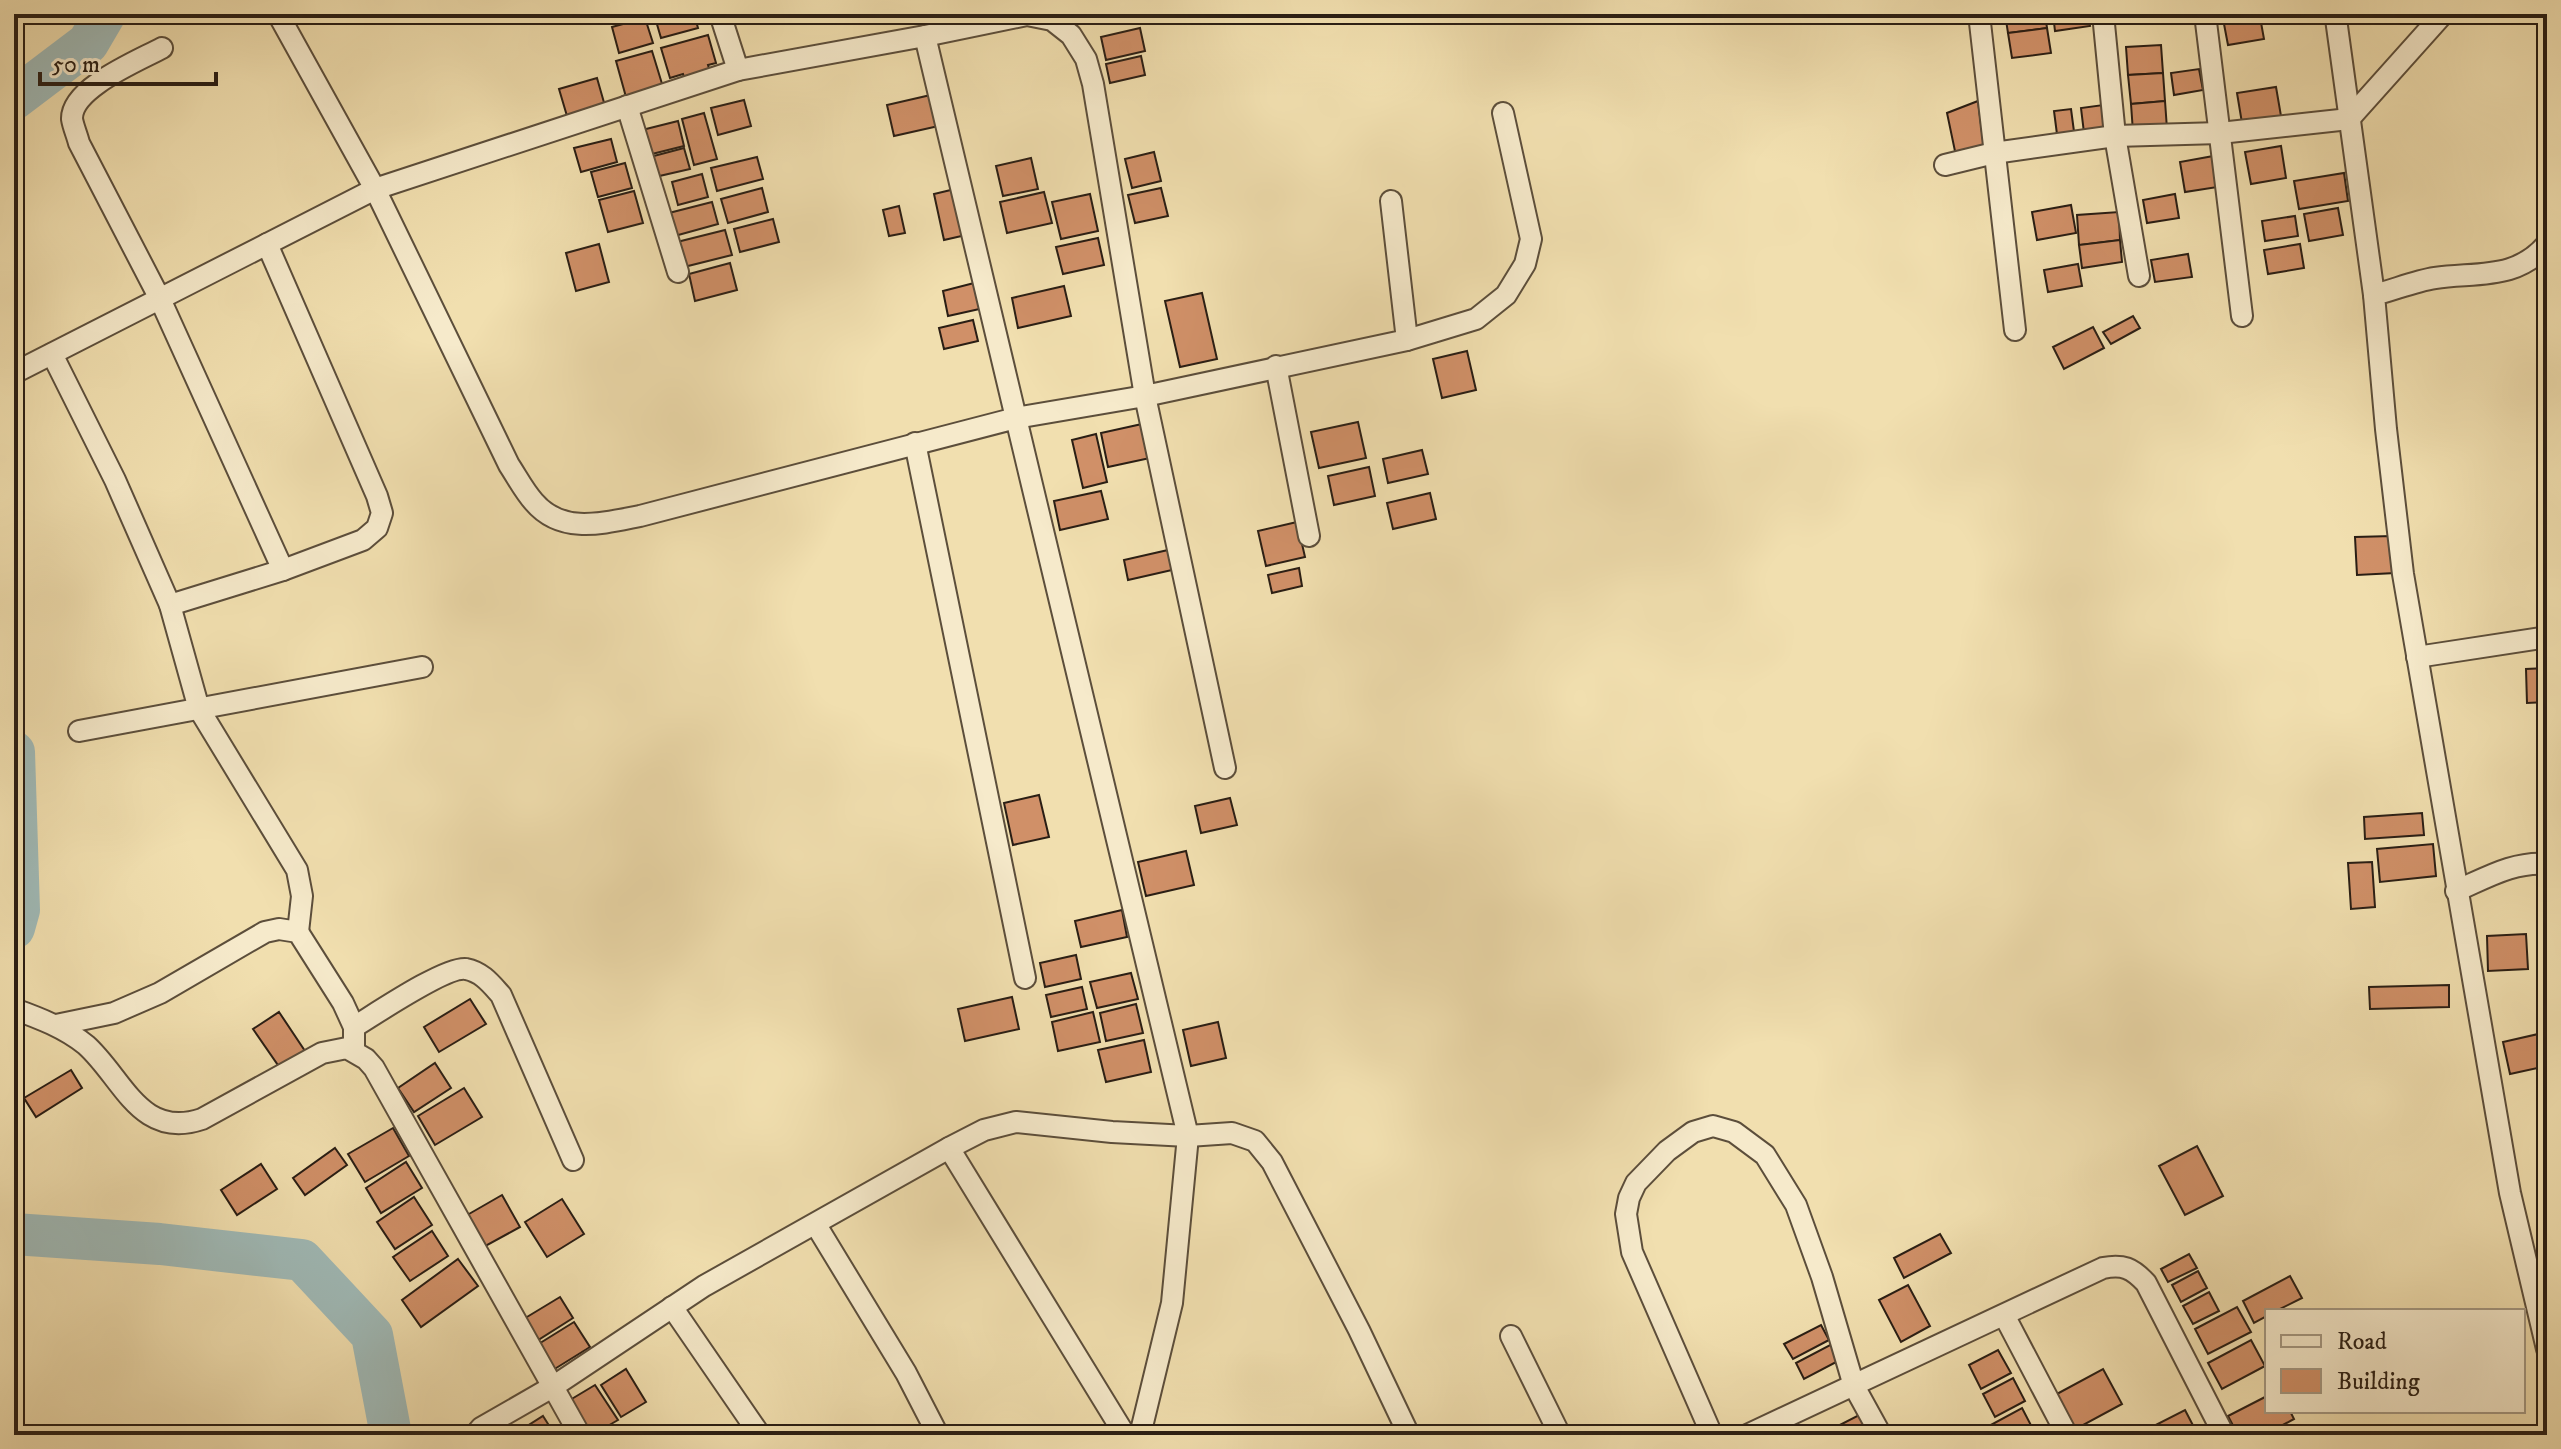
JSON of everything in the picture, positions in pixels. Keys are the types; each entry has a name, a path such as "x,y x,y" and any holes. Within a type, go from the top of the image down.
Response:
{"street":[{"path":"278,14 375,189 509,465 535,504 561,522 592,525 640,516 1016,418 1145,396 1407,340 1476,319 1506,295 1525,264 1531,239 1503,113"},
{"path":"720,14 738,70"},
{"path":"1979,14 2015,330"},
{"path":"2103,14 2115,136 2139,276"},
{"path":"2205,14 2242,316"},
{"path":"1945,165 1994,153 2115,136 2220,133 2349,119 2443,14"},
{"path":"14,373 375,189 738,70 1027,15 1052,20 1071,35 1086,59 1093,84 1145,396 1225,768"},
{"path":"2336,19 2374,295 2401,560 2510,1193 2547,1349"},
{"path":"925,36 1188,1136 1172,1303 1140,1435"},
{"path":"162,48 93,86 77,100 72,118 79,143 160,299 283,570"},
{"path":"627,106 678,272"},
{"path":"1391,201 1407,340"},
{"path":"170,605 283,570 363,540 377,528 382,513 267,244"},
{"path":"2374,295 2431,279 2506,271 2523,265 2547,244"},
{"path":"52,354 115,480 170,605 199,709 297,870 302,896 298,932 343,1003 354,1027 354,1050"},
{"path":"1276,366 1309,536"},
{"path":"915,443 1025,978"},
{"path":"2417,657 2547,637"},
{"path":"79,731 422,667"},
{"path":"2456,891 2511,867 2529,862 2547,864"},
{"path":"56,1025 114,1013 148,998 265,932 279,929 298,932"},
{"path":"354,1027 443,974 464,969 482,975 501,995 573,1160"},
{"path":"18,1010 56,1025 85,1045 130,1100 154,1117 168,1122 187,1124 202,1119 322,1053 347,1048 354,1050 374,1068 580,1435"},
{"path":"475,1435 481,1428 554,1386 704,1286 949,1148 984,1130 1016,1122 1188,1136 1232,1133 1255,1141 1272,1162 1359,1330 1409,1435"},
{"path":"1712,1435 1632,1252 1626,1214 1636,1183 1667,1151 1693,1132 1713,1126 1734,1132 1765,1155 1796,1205 1822,1277 1854,1386 1881,1435"},
{"path":"949,1148 1125,1435"},
{"path":"816,1225 906,1373 938,1435"},
{"path":"1747,1435 2103,1268 2120,1264 2134,1270 2146,1283 2224,1435"},
{"path":"672,1307 760,1435"},
{"path":"2004,1315 2067,1435"},
{"path":"1511,1336 1560,1435"}],"building":[{"path":"654,14 694,14 698,28 661,38"},
{"path":"2005,14 2045,14 2047,28 2008,33"},
{"path":"2053,14 2088,14 2090,26 2055,31"},
{"path":"2113,14 2152,14 2152,18 2114,21"},
{"path":"2260,17 2264,39 2228,45 2224,24"},
{"path":"645,18 653,43 619,53 612,27"},
{"path":"1140,28 1145,51 1106,60 1101,37"},
{"path":"2047,28 2051,53 2012,58 2008,33"},
{"path":"708,35 716,63 708,65 711,75 686,83 683,74 670,78 661,48"},
{"path":"2161,45 2163,73 2128,75 2126,47"},
{"path":"652,51 663,87 626,97 616,61"},
{"path":"1141,56 1145,75 1110,83 1106,64"},
{"path":"2199,69 2203,90 2174,95 2171,73"},
{"path":"2163,73 2165,101 2131,104 2128,75"},
{"path":"597,78 605,106 567,116 559,89"},
{"path":"2276,87 2281,116 2242,123 2237,93"},
{"path":"935,94 943,125 894,136 887,105"},
{"path":"744,100 751,126 718,135 711,108"},
{"path":"1978,101 1984,148 1956,156 1947,113"},
{"path":"2165,101 2167,129 2133,132 2131,104"},
{"path":"2103,105 2108,137 2085,141 2081,108"},
{"path":"2071,109 2075,139 2058,142 2054,111"},
{"path":"704,113 717,159 694,165 682,119"},
{"path":"678,121 684,146 648,155 642,130"},
{"path":"611,139 617,162 581,172 574,148"},
{"path":"2281,146 2286,178 2251,184 2245,152"},
{"path":"684,148 690,169 655,177 650,157"},
{"path":"1154,152 1161,181 1132,188 1125,159"},
{"path":"2219,155 2224,186 2185,192 2180,162"},
{"path":"757,157 763,179 717,191 711,168"},
{"path":"1031,158 1038,189 1003,196 996,166"},
{"path":"625,163 632,188 598,197 591,172"},
{"path":"2344,173 2348,201 2299,209 2294,181"},
{"path":"702,174 708,197 678,205 672,182"},
{"path":"762,188 768,212 728,223 721,199"},
{"path":"1161,188 1168,216 1135,223 1128,195"},
{"path":"955,189 966,235 944,240 934,194"},
{"path":"634,191 643,223 608,232 599,200"},
{"path":"1044,192 1052,223 1007,233 1000,202"},
{"path":"1090,194 1098,231 1061,239 1052,202"},
{"path":"2175,194 2179,218 2147,223 2143,200"},
{"path":"712,202 718,224 671,237 665,214"},
{"path":"2071,205 2076,233 2037,240 2032,212"},
{"path":"899,206 905,233 889,236 883,210"},
{"path":"2338,208 2343,235 2309,241 2304,214"},
{"path":"2119,212 2120,240 2079,245 2077,215"},
{"path":"2295,216 2298,236 2265,241 2262,221"},
{"path":"773,219 779,242 740,252 734,229"},
{"path":"725,230 732,255 684,267 677,242"},
{"path":"1098,238 1104,265 1063,274 1056,247"},
{"path":"2120,240 2122,262 2082,268 2079,245"},
{"path":"599,244 609,282 576,291 566,253"},
{"path":"2300,244 2304,268 2268,274 2264,250"},
{"path":"2188,254 2192,277 2155,282 2151,260"},
{"path":"730,263 737,290 695,301 689,274"},
{"path":"2078,264 2082,286 2048,292 2044,270"},
{"path":"978,282 984,308 948,316 943,291"},
{"path":"1064,286 1071,316 1018,328 1012,298"},
{"path":"1202,293 1217,359 1180,367 1165,301"},
{"path":"2133,316 2140,328 2111,344 2103,332"},
{"path":"973,320 978,341 944,349 939,328"},
{"path":"2093,327 2104,348 2064,369 2053,347"},
{"path":"1467,351 1476,390 1442,398 1433,359"},
{"path":"1358,422 1366,458 1319,468 1311,432"},
{"path":"1142,424 1150,458 1108,467 1101,433"},
{"path":"1096,434 1107,482 1083,488 1072,440"},
{"path":"1422,450 1428,474 1388,483 1383,459"},
{"path":"1369,467 1375,496 1334,505 1328,476"},
{"path":"1101,491 1108,519 1060,530 1054,501"},
{"path":"1430,493 1436,519 1393,529 1387,503"},
{"path":"1297,522 1305,557 1266,566 1258,531"},
{"path":"2392,536 2395,573 2357,575 2355,537"},
{"path":"1168,550 1172,570 1128,580 1124,560"},
{"path":"1299,568 1302,586 1272,593 1268,575"},
{"path":"2547,668 2547,702 2527,703 2526,669"},
{"path":"1039,795 1049,837 1013,845 1004,803"},
{"path":"1230,798 1237,825 1201,833 1195,806"},
{"path":"2422,813 2424,835 2365,839 2364,817"},
{"path":"2433,844 2436,876 2380,882 2377,849"},
{"path":"1186,851 1194,885 1146,896 1138,862"},
{"path":"2372,862 2375,907 2351,909 2348,863"},
{"path":"1122,910 1127,937 1081,947 1075,921"},
{"path":"2526,934 2528,969 2488,971 2487,936"},
{"path":"1076,955 1081,979 1045,987 1040,963"},
{"path":"1131,973 1138,999 1097,1008 1090,982"},
{"path":"2449,985 2449,1007 2370,1009 2369,987"},
{"path":"1082,987 1087,1009 1051,1017 1046,995"},
{"path":"1012,997 1019,1029 965,1041 958,1009"},
{"path":"470,999 486,1024 439,1052 424,1027"},
{"path":"1136,1004 1143,1033 1106,1041 1100,1013"},
{"path":"279,1012 305,1051 280,1068 253,1029"},
{"path":"1093,1012 1100,1042 1058,1051 1052,1022"},
{"path":"1218,1022 1226,1058 1191,1066 1183,1030"},
{"path":"2547,1032 2547,1066 2510,1074 2503,1042"},
{"path":"1144,1040 1151,1072 1106,1082 1098,1050"},
{"path":"14,1049 21,1049 22,1096 14,1096"},
{"path":"435,1063 451,1088 414,1112 398,1088"},
{"path":"71,1070 82,1088 36,1117 24,1098"},
{"path":"464,1088 482,1117 435,1145 418,1116"},
{"path":"393,1128 409,1156 365,1182 348,1154"},
{"path":"2197,1146 2223,1196 2185,1215 2159,1166"},
{"path":"335,1148 347,1165 305,1195 293,1178"},
{"path":"406,1162 422,1188 381,1213 366,1188"},
{"path":"261,1164 277,1189 237,1215 221,1190"},
{"path":"502,1195 520,1227 480,1249 462,1218"},
{"path":"414,1197 432,1225 395,1249 377,1222"},
{"path":"562,1199 584,1234 547,1257 525,1222"},
{"path":"432,1231 448,1256 410,1281 393,1257"},
{"path":"1940,1234 1951,1253 1904,1278 1894,1258"},
{"path":"2189,1254 2197,1268 2168,1282 2161,1269"},
{"path":"458,1259 478,1286 421,1327 402,1300"},
{"path":"2198,1271 2207,1288 2181,1302 2172,1285"},
{"path":"2290,1276 2302,1298 2280,1309 2265,1309 2265,1317 2254,1323 2243,1301"},
{"path":"1908,1285 1930,1326 1901,1342 1879,1300"},
{"path":"2209,1292 2219,1311 2193,1324 2183,1306"},
{"path":"560,1297 573,1318 535,1342 522,1320"},
{"path":"2237,1307 2251,1332 2208,1354 2195,1329"},
{"path":"574,1322 590,1347 553,1370 537,1345"},
{"path":"1821,1325 1829,1340 1793,1359 1784,1344"},
{"path":"2251,1340 2265,1366 2222,1389 2208,1363"},
{"path":"1832,1344 1840,1360 1804,1379 1796,1363"},
{"path":"1998,1350 2011,1373 1981,1389 1969,1365"},
{"path":"626,1369 646,1402 621,1417 601,1385"},
{"path":"2103,1369 2122,1404 2074,1430 2055,1395"},
{"path":"2013,1378 2025,1401 1995,1417 1983,1394"},
{"path":"595,1385 618,1420 592,1435 570,1400"},
{"path":"2265,1397 2265,1413 2291,1413 2294,1419 2264,1435 2238,1435 2228,1416"},
{"path":"2022,1408 2036,1435 1977,1435 1976,1433"},
{"path":"2185,1410 2198,1435 2141,1435 2140,1433"},
{"path":"1863,1413 1875,1435 1835,1435 1832,1429"},
{"path":"543,1416 555,1435 513,1435"}],"waterway":[{"path":"14,99 88,43 105,14"},
{"path":"14,752 19,910 14,928"},
{"path":"14,1234 160,1244 302,1260 372,1335 391,1435"}]}
